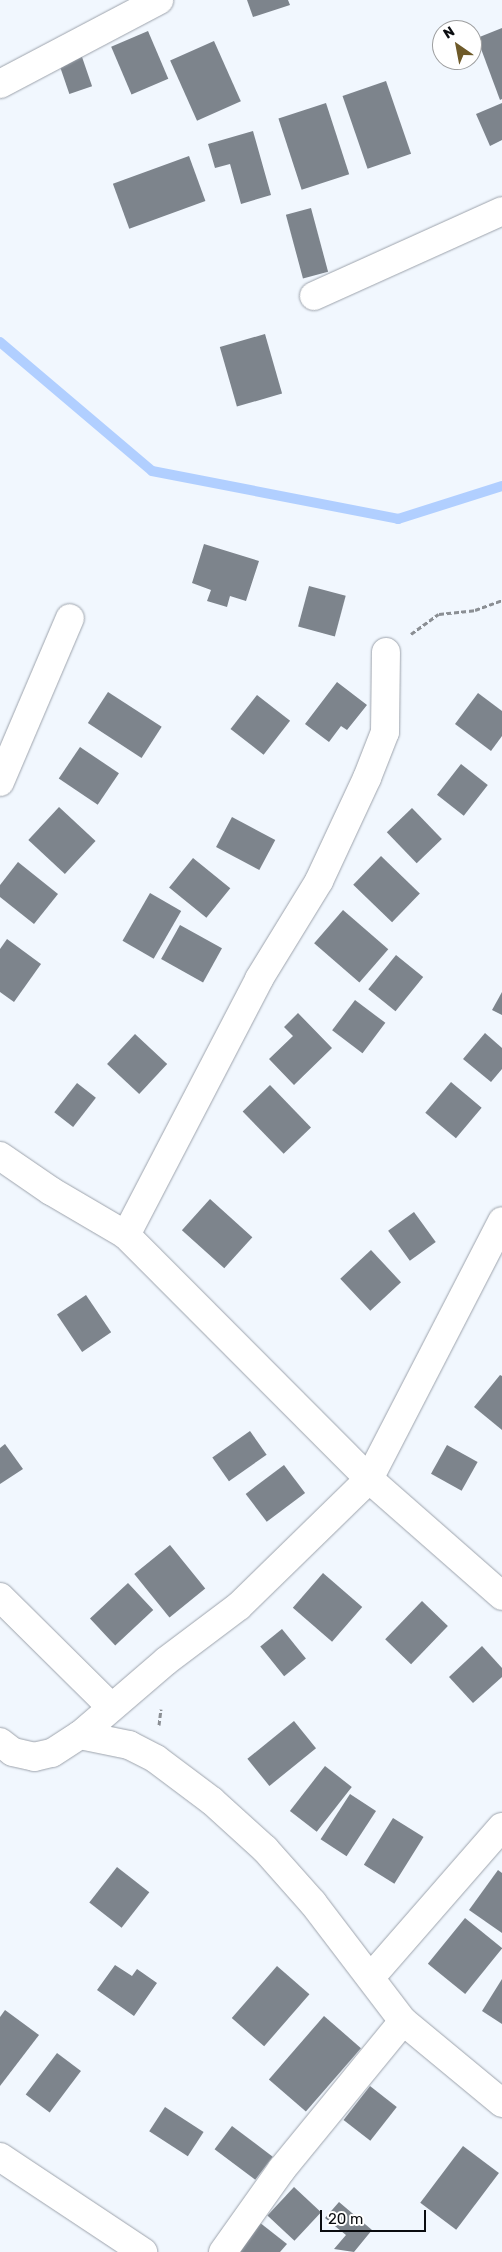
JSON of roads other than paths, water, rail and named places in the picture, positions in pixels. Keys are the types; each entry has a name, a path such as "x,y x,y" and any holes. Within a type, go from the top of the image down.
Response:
{"street":[{"path":"0,84 159,0"},
{"path":"314,296 502,212"},
{"path":"0,782 70,618"},
{"path":"126,1235 259,979 319,881 367,778 385,732 386,652"},
{"path":"0,1156 51,1191 126,1235 368,1479 502,1596"},
{"path":"0,1742 13,1752 34,1758 52,1754 80,1735 112,1707 239,1606 368,1479 502,1221"},
{"path":"0,1597 112,1707"},
{"path":"80,1735 128,1745 156,1759 212,1801 266,1849 313,1903 371,1977 402,2021 502,2103"},
{"path":"371,1977 502,1828"},
{"path":"223,2252 282,2169 402,2021"},
{"path":"0,2157 143,2252"}],"waterway":[{"path":"0,342 152,471 398,519 502,486"}]}
